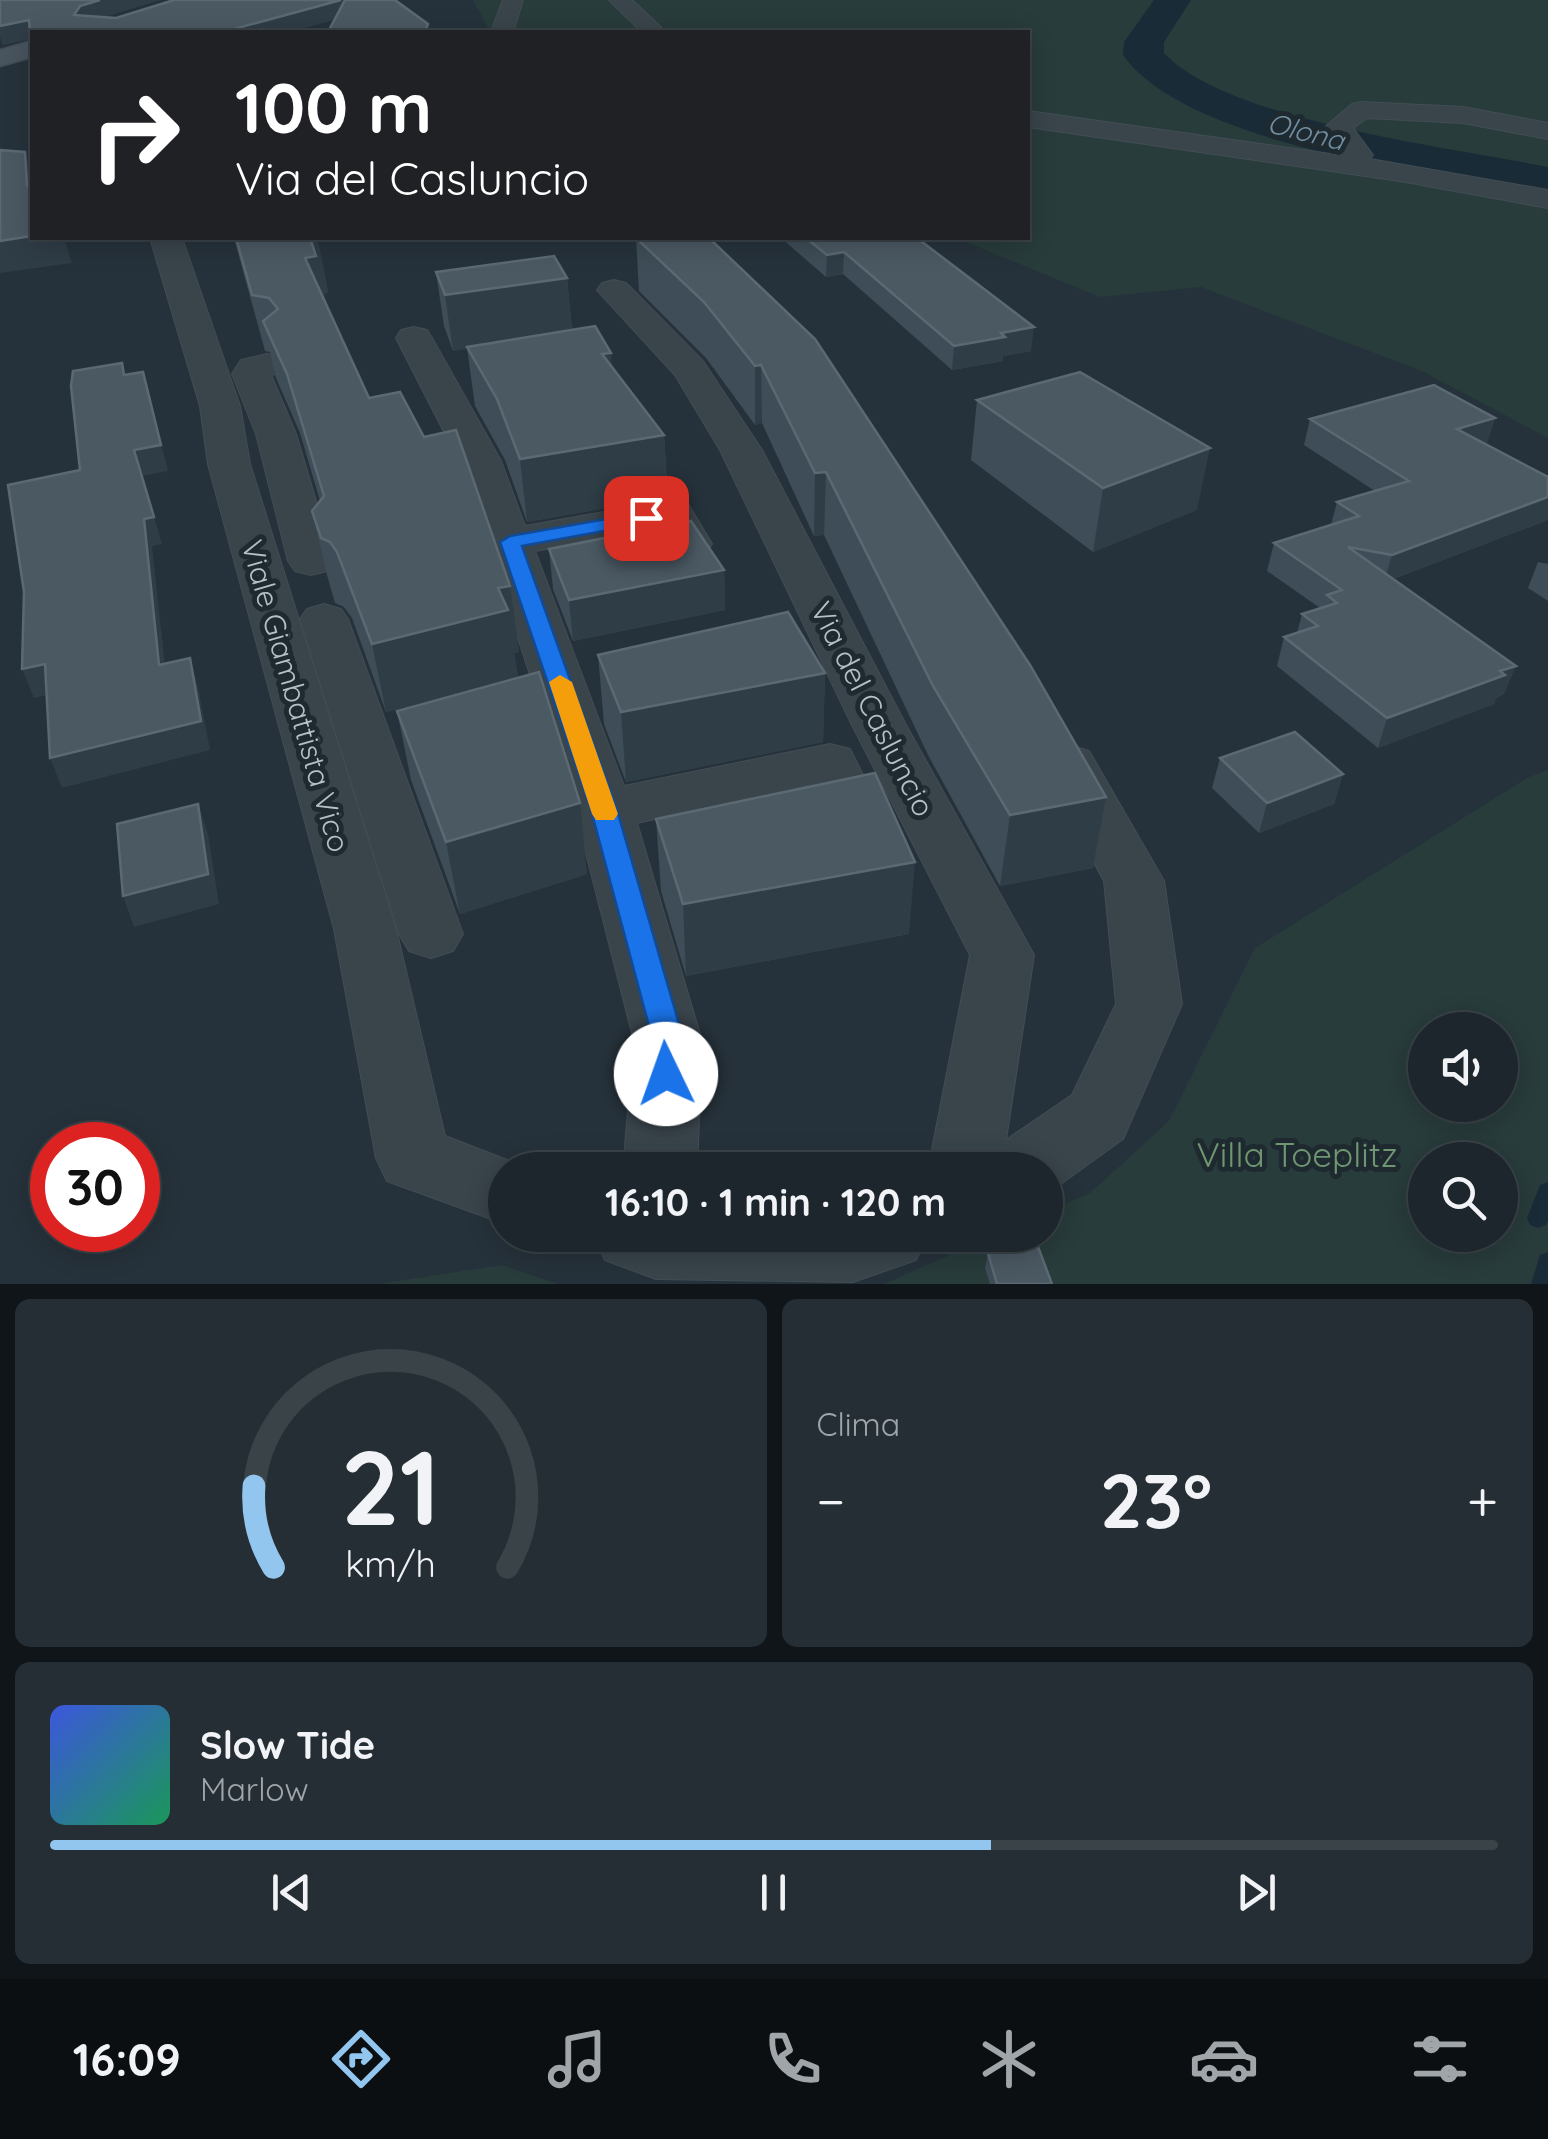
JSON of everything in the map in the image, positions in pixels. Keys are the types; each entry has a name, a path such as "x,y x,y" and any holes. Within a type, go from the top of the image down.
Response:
{"main road":[{"path":"0,58 30,50"}],"street":[{"path":"503,30 513,0"},
{"path":"620,0 653,30"},
{"path":"1350,159 1338,127 1361,110 1463,115 1548,131"},
{"path":"1030,119 1350,159 1548,199"},
{"name":"Viale Giambattista Vico","path":"167,240 220,406 228,464 362,752 364,929 413,1158 488,1184"},
{"name":"Via del Casluncio","path":"614,290 690,369 741,450 879,725 1002,955 969,1152"},
{"path":"266,366 254,368 250,374 289,451 312,562"},
{"path":"449,370 604,810 649,868 668,1041 661,1152"},
{"path":"228,464 289,451"},
{"path":"517,559 600,544"},
{"path":"324,619 362,752 431,934"},
{"path":"1041,716 1134,880 1149,1004 1098,1118 1048,1152"},
{"path":"604,810 750,818"}],"green space":[{"path":"473,0 610,0 642,30 489,30"},
{"path":"633,0 1548,0 1548,438 1422,371 1201,287 1100,297 961,240 1030,240 1030,30 668,30 644,14"},
{"name":"Villa Toeplitz","path":"1548,770 1548,1284 884,1284 956,1252 1063,1252 1063,1205 1090,1193 1169,1121 1255,948 1529,777"},
{"path":"502,1265 558,1284 378,1284"}],"building":[{"path":"0,0 100,0 80,6 74,15 116,18 174,0 341,0 230,30 30,30 30,35 29,20 0,26"},
{"path":"345,0 395,0 428,24 426,30 329,30"},
{"path":"0,150 25,152 30,236 0,241"},
{"path":"237,240 318,240 311,241 316,256 305,258 369,398 400,392 424,437 456,430 510,586 498,588 508,610 372,644 337,552 321,538 312,511 324,496 287,374 263,321 278,309 269,298 252,295"},
{"path":"638,240 711,240 815,339 1030,665 1106,797 1010,815 933,686 826,472 815,473 761,365 755,366 704,302"},
{"path":"808,240 920,240 1034,327 1001,333 1005,337 954,346 844,252 827,255"},
{"path":"554,256 567,278 445,295 436,272"},
{"path":"595,326 611,353 602,354 664,435 520,459 497,399 467,347"},
{"path":"122,363 124,375 143,372 161,445 134,450 154,517 144,519 159,665 190,658 201,721 50,758 45,664 22,669 24,592 8,485 80,470 71,386 73,371"},
{"path":"1080,372 1210,448 1103,488 977,400"},
{"path":"1434,385 1495,418 1457,429 1548,477 1548,497 1392,555 1348,547 1516,666 1500,671 1505,675 1387,718 1284,637 1318,626 1302,614 1337,603 1327,595 1342,590 1274,543 1359,516 1337,502 1409,481 1310,419"},
{"path":"691,521 724,570 569,600 549,549"},
{"path":"788,612 825,673 621,712 598,655"},
{"path":"539,672 580,803 446,842 397,711"},
{"path":"1295,732 1343,774 1267,803 1220,758"},
{"path":"875,773 915,862 683,904 656,819"},
{"path":"198,804 208,874 123,896 117,824"},
{"path":"1040,1252 1052,1284 997,1284 988,1253"}],"waterway":[{"name":"Olona","path":"1173,0 1144,42 1144,55 1158,71 1213,102 1279,128 1548,182"},
{"path":"1538,1218 1548,1192"},
{"path":"1543,1284 1548,1263"}],"slow traffic":[{"path":"560,682 605,814"}],"route":[{"path":"646,518 510,542 604,810 668,1041 666,1074"}]}
